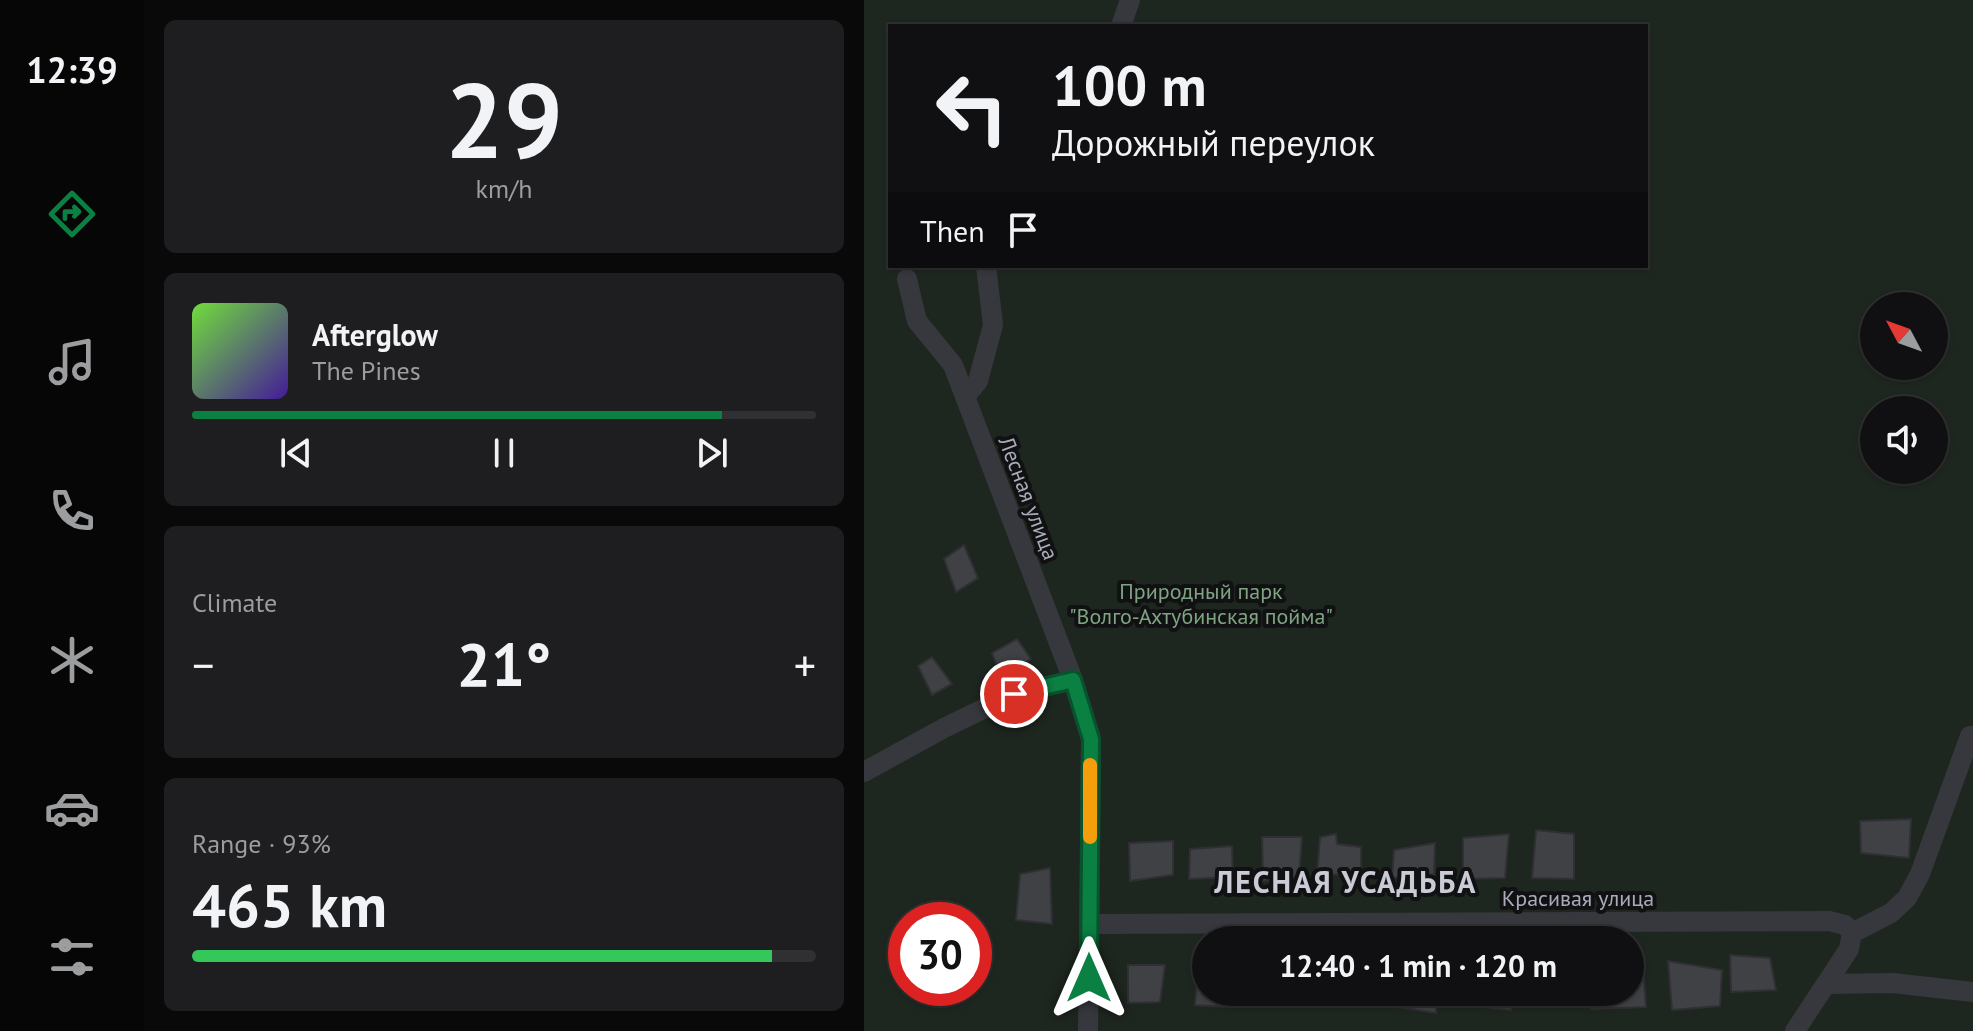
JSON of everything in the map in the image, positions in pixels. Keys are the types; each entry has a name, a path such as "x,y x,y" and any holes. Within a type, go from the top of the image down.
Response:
{"street":[{"path":"1122,24 1130,0"},
{"path":"965,397 978,381 993,325 986,268"},
{"name":"Лесная улица","path":"907,279 917,321 953,365 1073,680 1091,739 1088,1031"},
{"path":"864,772 1014,694 1073,680"},
{"path":"1795,1031 1849,949 1852,933 1891,913 1907,898 1920,874 1971,736"},
{"name":"Красивая улица","path":"1089,924 1829,921 1845,925 1852,933"},
{"path":"1827,984 1893,983 1973,992"}],"green space":[{"name":"Природный парк \"Волго-Ахтубинская пойма\"","path":"864,0 1973,0 1973,1031 864,1031"}],"building":[{"path":"964,545 978,578 956,592 944,559"},
{"path":"1017,639 1031,659 1001,677 992,653"},
{"path":"932,657 952,684 932,695 918,666"},
{"path":"1911,819 1909,858 1861,853 1860,821"},
{"path":"1536,830 1574,834 1574,879 1532,878"},
{"path":"1336,834 1337,844 1361,847 1361,875 1317,874 1320,837"},
{"path":"1509,834 1505,878 1463,879 1463,838"},
{"path":"1262,837 1302,837 1299,877 1263,881"},
{"path":"1173,841 1173,875 1130,881 1129,843"},
{"path":"1435,843 1434,874 1392,878 1394,850"},
{"path":"1232,846 1233,877 1189,879 1190,849"},
{"path":"1050,868 1052,924 1016,920 1020,874"},
{"path":"1730,955 1770,958 1776,990 1731,992"},
{"path":"1668,961 1722,970 1720,1006 1672,1010"},
{"path":"1128,965 1165,965 1160,1002 1128,1003"},
{"path":"1644,980 1646,1007 1591,1009 1591,1006 1644,1006"},
{"path":"1436,1006 1436,1013 1398,1007"},
{"path":"1474,1006 1511,1006 1511,1010"}],"slow traffic":[{"path":"1090,765 1090,837"}],"district":[{"name":"ЛЕСНАЯ УСАДЬБА","path":"1346,883"}],"route":[{"path":"1014,694 1073,680 1091,739 1089,978"}]}
